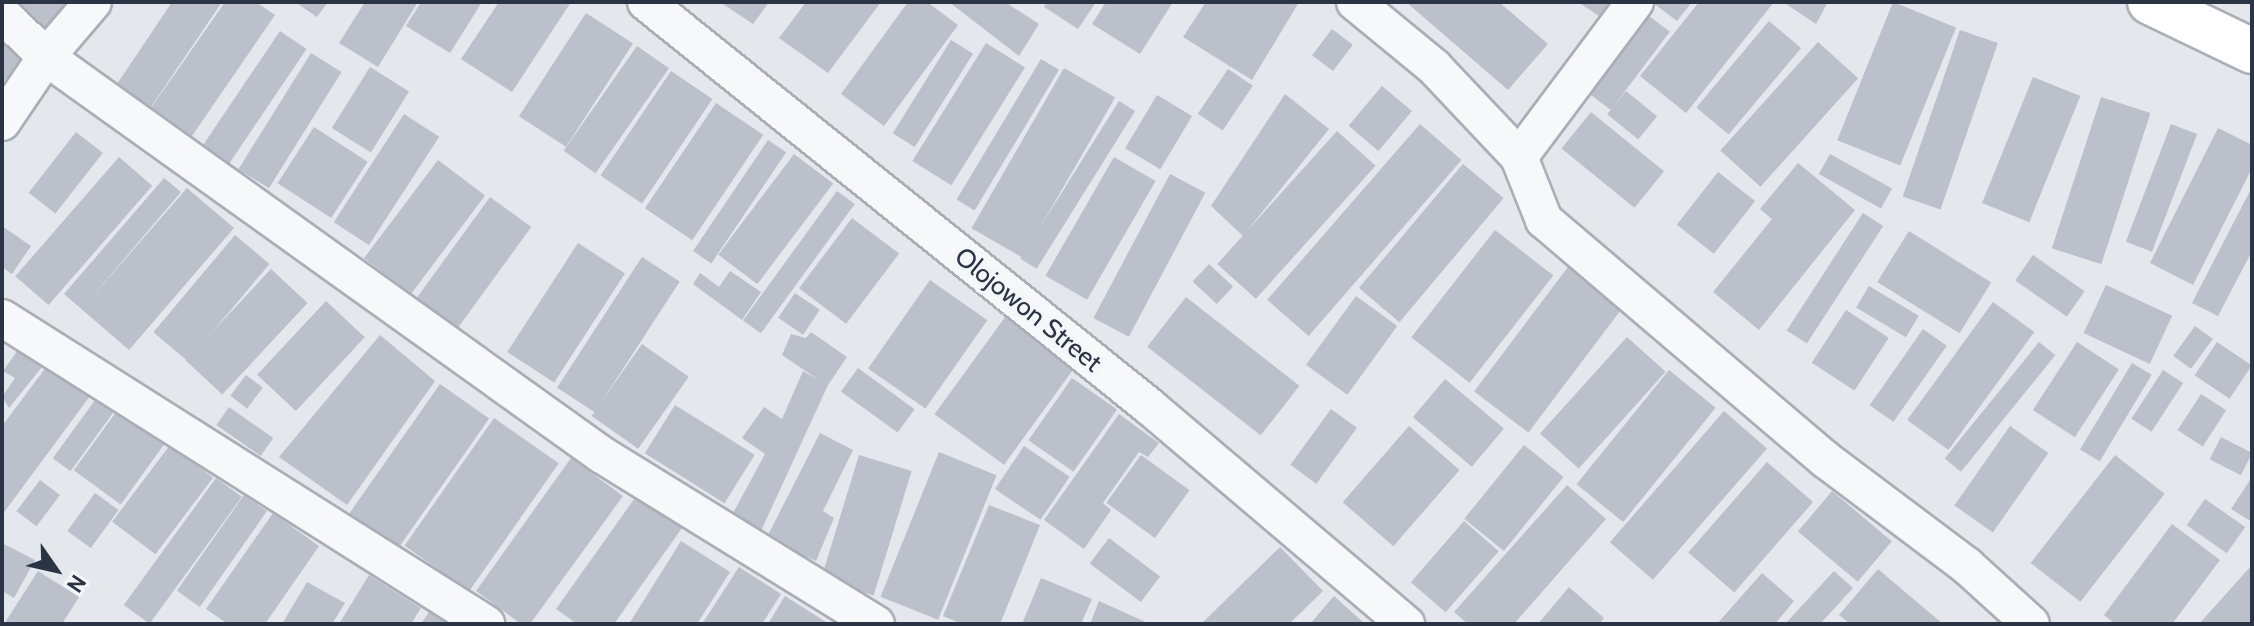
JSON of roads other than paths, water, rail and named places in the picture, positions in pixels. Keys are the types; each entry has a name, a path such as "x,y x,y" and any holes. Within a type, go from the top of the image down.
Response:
{"main road":[{"path":"2150,2 2252,51"},
{"path":"2199,2 2252,28"}],"street":[{"path":"2,122 46,57 93,2"},
{"name":"Olojowon Street","path":"646,2 1150,407 1406,624"},
{"path":"1355,2 1434,67 1519,157 1544,220 1826,460 1967,566 2031,624"},
{"path":"1519,157 1635,2"},
{"path":"2,14 46,57 602,455 876,624"},
{"path":"2,318 486,624"}]}
